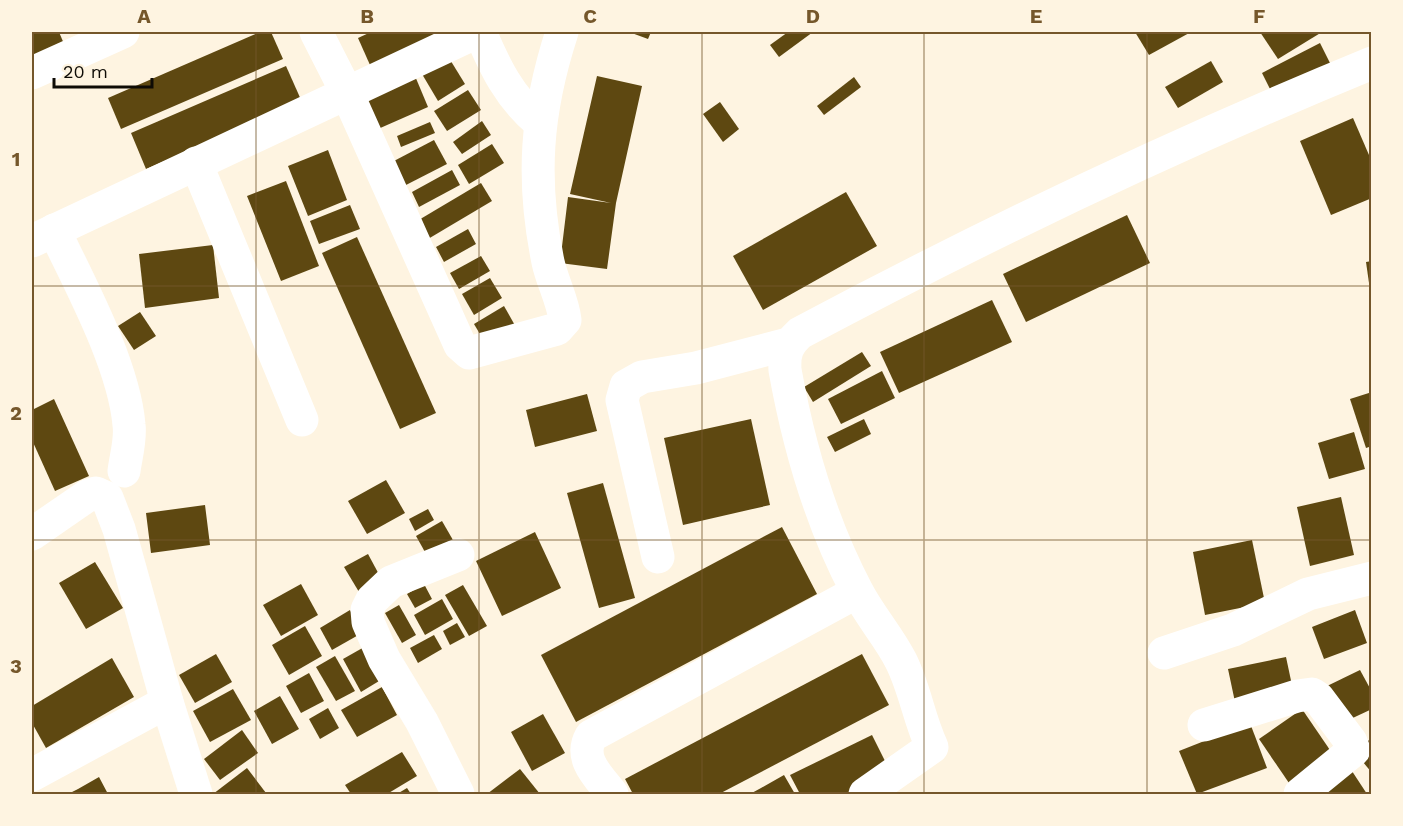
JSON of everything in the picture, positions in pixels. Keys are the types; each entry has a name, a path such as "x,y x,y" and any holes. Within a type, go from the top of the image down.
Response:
{"street":[{"path":"32,73 123,32"},
{"path":"316,32 347,93 460,345 466,352 556,328 565,320 548,262 537,170 539,122 548,75 562,32"},
{"path":"124,471 130,427 124,395 92,309 43,236 479,32 512,97 539,122"},
{"path":"865,795 932,747 910,680 900,658 857,592 825,524 804,462 785,370 784,355 788,344 800,333 967,246 1134,167 1371,63"},
{"path":"196,163 302,420"},
{"path":"658,558 622,400 626,386 642,376 696,368 788,344"},
{"path":"32,534 87,496 96,493 107,498 125,550 167,702 196,795"},
{"path":"458,555 392,582 372,600 367,610 368,622 384,658 422,722 458,795"},
{"path":"1164,653 1233,630 1308,594 1371,578"},
{"path":"612,795 588,761 585,752 591,736 857,592"},
{"path":"1204,725 1297,696 1312,694 1351,742 1354,750 1299,795"},
{"path":"32,775 167,702"}],"building":[{"path":"32,32 59,32 67,51 32,66"},
{"path":"260,32 271,32 283,59 121,129 108,98"},
{"path":"371,32 465,32 374,74 358,38"},
{"path":"629,32 651,32 648,39"},
{"path":"788,32 813,32 779,57 770,45"},
{"path":"1135,32 1191,32 1149,55"},
{"path":"1260,32 1322,32 1278,59"},
{"path":"1320,43 1333,69 1275,99 1262,73"},
{"path":"449,58 465,84 438,101 422,74"},
{"path":"1211,61 1223,82 1178,108 1165,87"},
{"path":"286,66 302,102 146,169 131,133"},
{"path":"415,76 428,107 378,129 364,98"},
{"path":"597,76 642,86 616,203 607,269 560,263 568,197 611,203 570,194"},
{"path":"854,77 861,87 824,115 817,106"},
{"path":"468,90 481,110 447,131 434,111"},
{"path":"720,102 739,129 723,142 703,114"},
{"path":"1353,118 1372,162 1372,198 1331,215 1300,141"},
{"path":"482,121 491,135 462,154 453,142"},
{"path":"430,122 435,133 401,147 397,136"},
{"path":"434,140 447,164 404,186 392,162"},
{"path":"492,144 504,163 469,184 458,165"},
{"path":"328,150 347,200 308,216 288,166"},
{"path":"452,170 460,185 419,207 412,192"},
{"path":"286,181 319,266 281,281 247,196"},
{"path":"481,183 492,201 428,239 417,221"},
{"path":"846,192 877,246 763,310 733,256"},
{"path":"350,205 360,229 319,244 310,221"},
{"path":"1127,215 1150,263 1026,322 1003,274"},
{"path":"468,229 476,244 444,262 436,247"},
{"path":"357,237 436,413 400,429 322,253"},
{"path":"213,245 219,298 145,308 139,254"},
{"path":"481,256 490,271 459,289 450,273"},
{"path":"1372,261 1372,290 1370,290 1366,262"},
{"path":"490,278 502,298 474,315 462,294"},
{"path":"992,300 1012,342 899,393 880,352"},
{"path":"504,306 517,329 487,346 474,324"},
{"path":"140,312 156,336 134,350 118,326"},
{"path":"862,352 871,366 813,402 804,387"},
{"path":"882,371 895,398 841,424 828,399"},
{"path":"1372,392 1372,446 1366,448 1350,399"},
{"path":"587,394 597,431 535,447 526,410"},
{"path":"54,399 89,476 55,491 32,440 32,410"},
{"path":"751,419 770,505 683,525 664,438"},
{"path":"864,419 871,434 835,452 827,437"},
{"path":"1354,432 1365,469 1329,479 1318,443"},
{"path":"386,480 405,513 367,534 348,501"},
{"path":"603,483 635,598 599,608 567,493"},
{"path":"1341,497 1354,555 1310,566 1297,507"},
{"path":"205,505 210,545 151,553 146,513"},
{"path":"428,509 434,520 415,531 409,519"},
{"path":"442,521 457,547 430,561 416,536"},
{"path":"782,527 817,594 576,722 541,655"},
{"path":"535,532 561,588 502,616 476,561"},
{"path":"1252,540 1265,603 1205,615 1193,552"},
{"path":"368,554 382,580 359,592 344,567"},
{"path":"95,562 123,608 86,629 59,583"},
{"path":"301,584 318,615 281,636 263,605"},
{"path":"424,584 432,599 415,608 407,594"},
{"path":"463,585 487,626 469,636 445,595"},
{"path":"442,599 453,619 425,635 414,615"},
{"path":"399,605 416,635 402,643 385,613"},
{"path":"350,610 362,633 332,650 320,628"},
{"path":"1355,610 1367,643 1324,659 1312,627"},
{"path":"457,623 465,637 450,645 443,631"},
{"path":"305,626 322,656 289,675 272,645"},
{"path":"434,635 442,649 418,663 410,648"},
{"path":"366,646 384,678 361,692 343,659"},
{"path":"216,654 232,682 195,703 179,675"},
{"path":"862,654 889,705 719,794 633,794 625,779"},
{"path":"335,656 355,691 336,701 316,667"},
{"path":"1286,657 1293,690 1235,702 1228,669"},
{"path":"112,658 134,697 46,748 32,723 32,706"},
{"path":"1360,670 1372,692 1372,709 1342,723 1325,687"},
{"path":"309,673 324,701 301,713 286,686"},
{"path":"382,687 397,715 357,737 341,710"},
{"path":"233,689 251,720 210,742 193,711"},
{"path":"280,696 299,729 272,744 254,711"},
{"path":"328,708 339,728 320,739 309,719"},
{"path":"1302,709 1332,753 1289,783 1259,739"},
{"path":"543,714 565,753 532,771 511,732"},
{"path":"1250,723 1267,768 1197,794 1179,751"},
{"path":"242,730 258,753 220,780 204,759"},
{"path":"872,735 891,773 849,794 800,794 790,775"},
{"path":"1372,738 1372,773 1354,751"},
{"path":"402,752 417,776 387,794 351,794 345,785"},
{"path":"1348,765 1367,794 1311,794"},
{"path":"247,768 266,793 213,794"},
{"path":"520,769 540,794 487,794"},
{"path":"784,775 795,794 750,794 761,788"},
{"path":"99,777 108,794 68,794 78,789"},
{"path":"407,788 411,794 397,794"}]}
